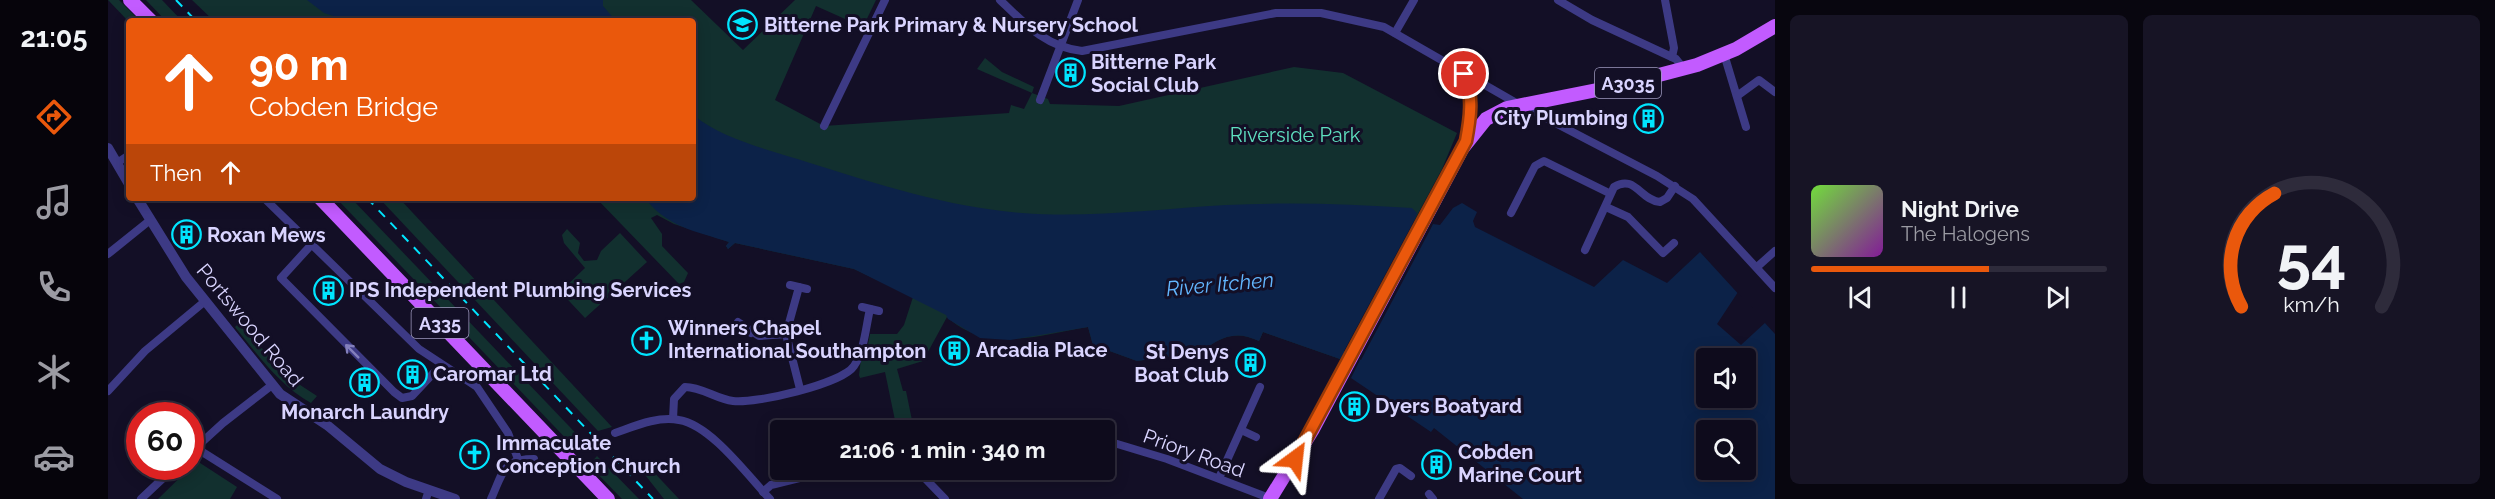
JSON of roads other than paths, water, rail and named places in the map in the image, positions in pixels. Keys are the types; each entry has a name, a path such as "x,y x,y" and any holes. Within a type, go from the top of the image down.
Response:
{"main road":[{"path":"130,0 148,18"},
{"name":"A3035","path":"1271,499 1313,429 1466,141 1486,119 1523,103 1617,86 1684,69 1724,54 1775,26"},
{"name":"A335","path":"323,201 608,499"}],"street":[{"path":"824,126 885,0"},
{"path":"1000,0 1030,29 1060,46 1083,51 1276,13 1300,12 1369,22 1395,33 1464,74 1523,103 1542,117 1675,186 1709,214 1775,288"},
{"path":"1040,100 1078,0"},
{"path":"1395,33 1414,0"},
{"path":"1558,0 1592,20 1672,57 1684,69"},
{"path":"1665,0 1674,48 1672,57"},
{"path":"1724,54 1746,127"},
{"path":"1464,74 1469,89 1470,108 1466,141"},
{"path":"1737,96 1760,80 1775,92"},
{"path":"108,148 126,179"},
{"path":"117,163 126,157"},
{"path":"1511,213 1535,166 1544,161 1609,193"},
{"path":"1585,250 1606,207 1609,193 1622,182 1628,182 1652,201 1660,202 1675,186"},
{"name":"Portswood Road","path":"138,201 204,302 272,385 380,469 427,494 455,499"},
{"path":"267,201 419,349 477,387 508,433 518,459"},
{"path":"1606,207 1628,217 1662,254 1674,243"},
{"path":"108,254 149,221"},
{"path":"312,244 281,279 393,392 402,398 412,396 441,365"},
{"path":"1757,267 1775,251"},
{"path":"799,287 786,334 800,389"},
{"path":"108,391 145,351 204,302"},
{"path":"673,419 674,399 685,387 738,401 828,382 851,370 858,358 870,309"},
{"path":"738,322 753,329 762,337 786,334"},
{"path":"204,441 272,385"},
{"path":"1219,478 1260,387"},
{"path":"615,433 652,421 673,419 687,422 704,432 770,499"},
{"path":"1241,430 1256,436"},
{"name":"Priory Road","path":"1115,444 1219,478 1271,499"},
{"path":"204,457 276,499"},
{"path":"491,499 507,465 518,459 534,459"},
{"path":"1379,499 1388,478 1396,469 1401,468 1411,476"},
{"path":"141,499 161,480"},
{"path":"763,492 771,485 791,480"},
{"path":"927,480 945,499"}],"water":[{"path":"307,0 603,0 603,6 613,18 340,18 324,13"},
{"name":"River Itchen","path":"696,117 720,132 765,149 914,194 995,210 1073,214 1249,204 1365,205 1412,208 1417,213 1414,221 1430,230 1433,224 1440,225 1453,208 1462,203 1477,212 1473,221 1475,227 1594,287 1623,260 1667,283 1700,252 1775,334 1775,499 1523,499 1434,428 1431,432 1351,378 1360,360 1345,351 1340,359 1263,332 1259,341 1240,335 1215,342 1209,346 1208,351 1137,361 1093,345 1088,327 1010,340 980,338 948,319 946,315 854,269 735,243 728,249 726,246 729,242 682,227 663,216 648,201 696,201"}],"railway":[{"path":"176,0 193,18"},
{"path":"370,201 653,499"}],"place":[{"name":"Bitterne Park Primary & Nursery School","path":"743,25"},
{"name":"Bitterne Park Social Club","path":"1070,73"},
{"name":"City Plumbing","path":"1649,118"},
{"name":"Roxan Mews","path":"186,235"},
{"name":"IPS Independent Plumbing Services","path":"328,290"},
{"name":"Winners Chapel International Southampton","path":"647,340"},
{"name":"Arcadia Place","path":"955,350"},
{"name":"St Denys Boat Club","path":"1250,363"},
{"name":"Caromar Ltd","path":"412,374"},
{"name":"Monarch Laundry","path":"365,382"},
{"name":"Dyers Boatyard","path":"1354,406"},
{"name":"Immaculate Conception Church","path":"475,455"},
{"name":"Cobden Marine Court","path":"1437,464"}],"park label":[{"name":"Riverside Park","path":"1295,135"}]}
